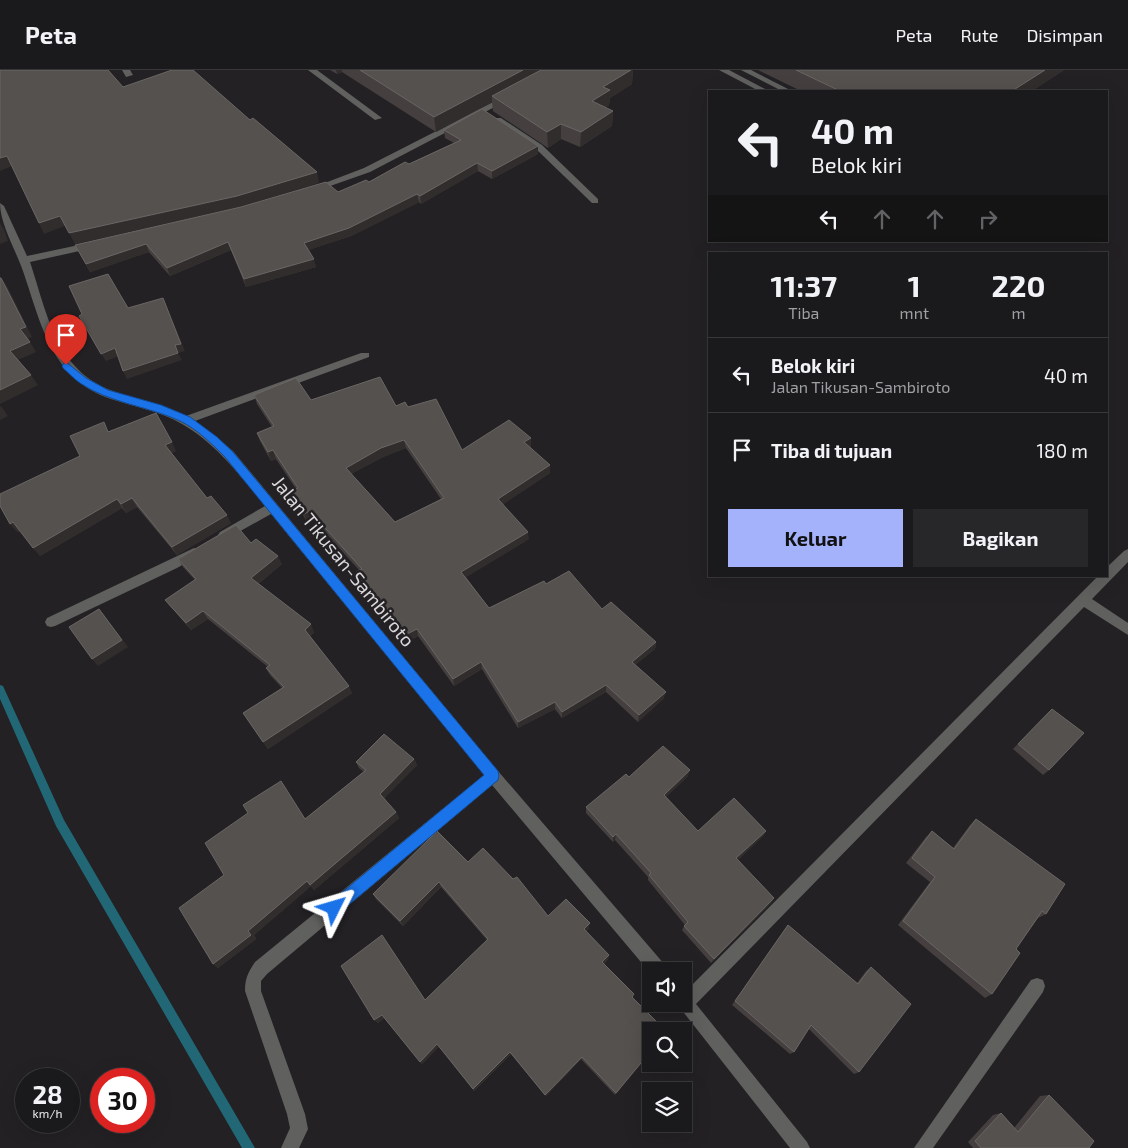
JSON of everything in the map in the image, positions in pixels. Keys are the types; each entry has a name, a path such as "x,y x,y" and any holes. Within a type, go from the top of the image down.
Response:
{"street":[{"path":"312,70 378,118"},
{"path":"723,70 763,90"},
{"path":"745,70 786,90"},
{"path":"300,193 367,170 518,93"},
{"path":"482,111 539,147 595,201"},
{"name":"Jalan Tikusan-Sambiroto","path":"2,213 24,260 56,349 66,365 82,381 105,392 158,408 186,420 213,439 229,454 493,776 651,962"},
{"path":"24,260 99,243"},
{"path":"186,420 364,355"},
{"path":"51,622 173,565 272,508"},
{"path":"1108,574 1128,554"},
{"path":"692,995 1106,577"},
{"path":"1083,600 1128,630"},
{"path":"290,1148 299,1129 296,1114 253,991 253,979 261,968 493,776"},
{"path":"923,1148 937,1131 1037,986"},
{"path":"692,1011 802,1148"}],"building":[{"path":"0,70 108,70 123,87 172,70 193,70 250,120 253,118 317,172 237,196 69,233 60,216 39,223 7,156 0,158"},
{"path":"360,70 523,70 434,117"},
{"path":"541,70 631,70 603,87 610,90 592,101 613,111 581,132 561,124 547,132 492,96"},
{"path":"796,70 1045,70 1014,90 838,90"},
{"path":"482,109 538,146 492,171 477,163 420,196 417,194 349,228 304,243 314,259 244,279 228,242 167,268 146,244 86,264 75,245 241,207 326,182 338,192 366,180 369,182 405,162 409,164 461,140 444,130"},
{"path":"108,274 128,308 163,298 181,344 175,345 178,353 123,371 115,348 101,354 79,316 82,314 69,286"},
{"path":"0,278 26,327 20,329 30,342 10,351 31,375 0,390"},
{"path":"380,377 396,406 405,402 408,407 436,399 462,450 509,420 531,438 524,442 550,465 498,499 528,532 461,572 489,608 544,581 546,584 569,571 602,609 611,602 656,642 632,662 666,692 639,715 606,685 562,712 555,702 518,722 481,662 453,679 417,629 407,634 372,590 369,591 356,572 362,569 310,511 304,514 291,491 298,488 273,450 268,452 257,433 274,426 254,395 296,378 311,400","holes":["404,440 444,498 395,522 346,468 381,448"]},
{"path":"156,413 172,442 165,445 207,498 211,496 227,515 172,547 132,498 121,504 117,499 33,548 13,522 10,524 0,506 0,494 80,456 70,436 104,422 108,432"},
{"path":"236,525 251,543 256,539 278,556 251,578 311,624 305,630 349,686 263,742 243,713 284,687 266,668 270,665 203,611 186,623 165,600 196,579 178,559"},
{"path":"99,609 122,640 92,659 69,627"},
{"path":"1052,709 1084,733 1049,770 1018,744"},
{"path":"384,734 414,759 380,794 396,812 310,885 307,881 248,931 251,935 213,964 179,908 224,875 205,843 248,813 243,805 281,781 305,819 366,770 356,762"},
{"path":"663,746 690,770 664,795 698,831 734,798 766,831 736,858 774,898 714,959 684,926 688,922 649,875 651,873 616,834 613,837 586,807 626,774 629,777"},
{"path":"976,819 1065,884 1046,914 1042,911 1016,949 1020,953 992,994 903,921 935,877 912,858 932,831 954,849"},
{"path":"437,831 468,862 483,848 513,879 517,877 548,916 566,899 590,923 584,929 609,955 602,962 634,994 632,997 642,1007 642,1012 647,1012 657,1022 642,1022 642,1062 616,1093 582,1057 545,1095 510,1052 473,1089 437,1044 420,1062 382,1015 374,1020 341,966 382,935 425,1000 488,939 439,882 400,921 373,894"},
{"path":"788,925 858,984 871,967 911,1004 859,1072 811,1025 794,1052 735,1001"},
{"path":"1049,1095 1094,1141 1089,1148 981,1148 975,1141 1001,1113 1018,1132"}],"waterway":[{"path":"0,689 60,823 249,1148"}],"route":[{"path":"66,365 82,381 105,392 158,408 186,420 213,439 229,454 493,776 334,908"}]}
